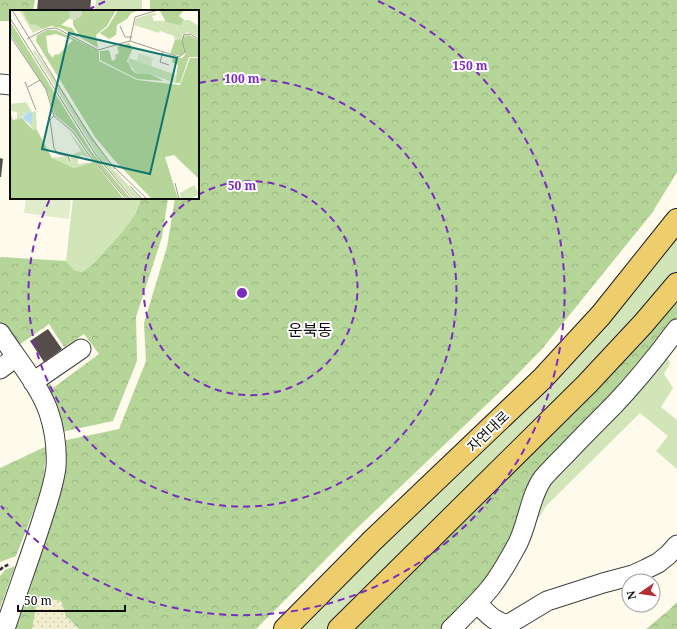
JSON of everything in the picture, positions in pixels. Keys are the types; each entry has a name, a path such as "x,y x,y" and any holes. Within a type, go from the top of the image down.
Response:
{"main road":[{"name":"자연대로","path":"285,629 373,540 543,378 601,315 677,220"},
{"path":"339,629 587,384 643,324 677,284"}],"lane":[{"path":"0,84 10,85"},
{"path":"451,629 477,603 505,566 518,542 527,520 537,487 555,465 633,385 677,329"},
{"path":"0,333 41,396 49,413 56,447 56,468 50,494 30,558 5,629"},
{"path":"33,382 81,350"},
{"path":"0,369 16,358"},
{"path":"477,603 498,622 509,624 547,601 602,583 633,575 646,569 658,563 677,545"}],"shaded area":[{"path":"38,597 61,601 66,616 79,629 32,629"}],"green space":[{"path":"0,0 35,0 33,10 10,10 10,21 0,21"},
{"path":"96,0 142,0 142,10 95,10"},
{"path":"150,0 677,0 677,172 652,213 542,349 507,385 353,532 256,629 79,629 66,616 61,601 38,597 32,629 13,629 62,441 119,429 146,361 144,323 167,247 175,199 199,199 199,10 150,10"},
{"path":"26,199 71,199 69,219 24,213"},
{"path":"73,199 140,199 136,213 123,231 92,265 82,272 74,270 66,261"},
{"path":"140,199 168,199 162,237 136,317 137,361 113,421 62,432 44,387 48,381 53,388 99,354 84,334 64,347 49,324 16,347 0,325 0,258 66,261 74,270 82,272 92,265 123,231 136,213"},
{"path":"677,237 677,274 638,320 329,629 295,629"},
{"path":"677,298 677,323 552,462 500,564 455,617 440,629 352,629"},
{"path":"665,353 670,363 664,374 673,388 661,407 677,420 677,469 656,451 668,436 640,413 546,506 539,518 535,517 544,485"},
{"path":"47,446 43,480 37,502 16,556 0,562 0,468"},
{"path":"15,566 0,608 0,576 5,570"},
{"path":"677,602 677,629 646,629 669,610"}],"building":[{"path":"38,0 91,0 90,10 37,10"},
{"path":"0,158 3,159 1,177 0,177"},
{"path":"48,329 62,349 44,362 30,341"}],"district":[{"name":"운북동","path":"310,330"}]}
